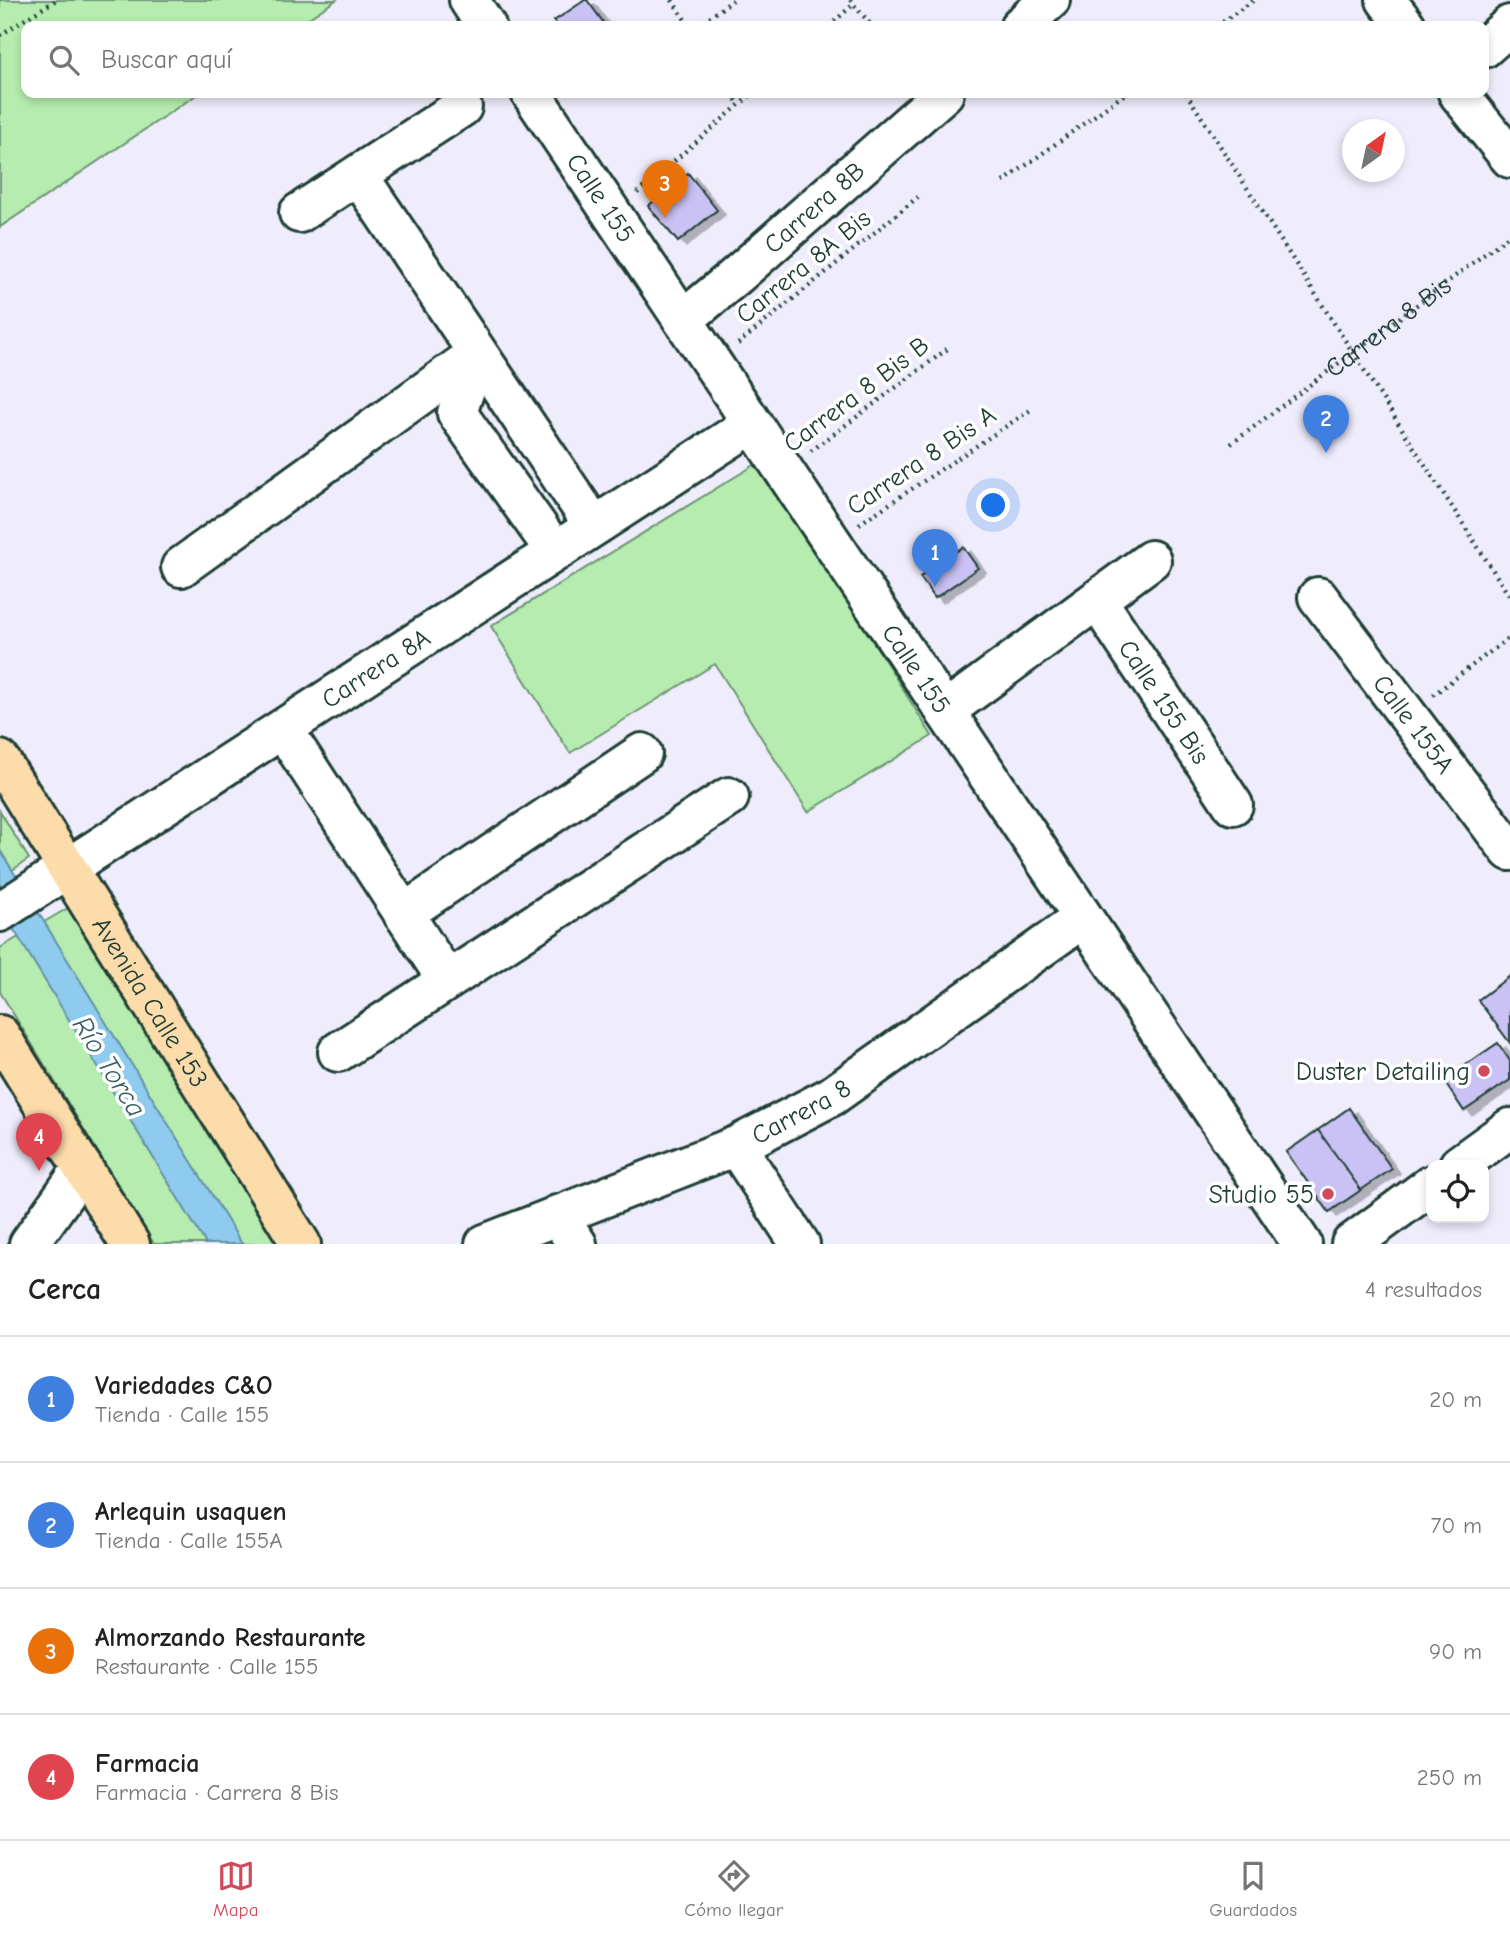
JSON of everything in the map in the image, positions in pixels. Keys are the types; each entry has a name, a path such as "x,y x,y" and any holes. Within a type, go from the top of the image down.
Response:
{"main road":[{"name":"Avenida Calle 153","path":"0,760 55,877 301,1244"},
{"path":"0,1035 130,1244"}],"street":[{"path":"469,0 483,21"},
{"path":"1026,21 1050,0"},
{"path":"1386,0 1402,21"},
{"path":"1489,44 1510,25"},
{"name":"Calle 155","path":"534,98 1302,1244"},
{"name":"Carrera 8B","path":"683,320 938,98"},
{"path":"1462,98 1510,158"},
{"path":"299,213 462,107"},
{"path":"358,175 594,526"},
{"path":"477,354 457,413 555,551"},
{"path":"181,567 477,354"},
{"name":"Carrera 8A","path":"0,912 752,424"},
{"path":"946,711 1151,560"},
{"name":"Calle 155A","path":"1318,597 1510,850"},
{"name":"Calle 155 Bis","path":"1097,600 1233,805"},
{"path":"283,729 447,980"},
{"path":"404,914 642,753"},
{"path":"338,1052 729,797"},
{"name":"Carrera 8","path":"485,1244 567,1230 832,1096 1083,918"},
{"path":"1466,1160 1510,1128"},
{"path":"736,1146 800,1244"},
{"path":"29,1244 83,1168"},
{"path":"1351,1244 1426,1189"}],"path":[{"path":"22,21 56,0"},
{"path":"672,0 686,21"},
{"path":"705,21 733,0"},
{"path":"1224,21 1254,0"},
{"path":"834,21 852,2 868,21"},
{"path":"0,35 21,22"},
{"path":"735,98 739,105"},
{"path":"612,213 747,98"},
{"path":"1003,182 1119,98"},
{"path":"1188,98 1510,597"},
{"name":"Carrera 8A Bis","path":"713,365 918,197"},
{"name":"Carrera 8 Bis","path":"1231,444 1510,235"},
{"name":"Carrera 8 Bis B","path":"784,471 950,347"},
{"name":"Carrera 8 Bis A","path":"832,542 1032,409"},
{"path":"1408,715 1510,637"}],"green space":[{"path":"0,0 336,0 304,21 21,21 21,98 192,98 0,227"},
{"path":"761,461 932,736 808,812 715,664 570,753 491,626"},
{"path":"0,811 29,859 0,878"},
{"path":"73,905 284,1244 154,1244 0,992 0,948"}],"water":[{"name":"Río Torca","path":"0,850 242,1244 206,1244 0,907"}],"building":[{"path":"587,0 602,21 554,21"},
{"path":"688,173 717,210 678,242 648,206"},
{"path":"963,547 978,568 935,598 920,577"},
{"path":"1510,976 1510,1043 1478,1000"},
{"name":"Duster Detailing","path":"1498,1043 1510,1061 1510,1080 1464,1111 1443,1080"},
{"path":"1349,1108 1392,1169 1361,1190 1318,1130"},
{"path":"1318,1130 1361,1190 1329,1212 1286,1152"}],"place":[{"name":"Almorzando Restaurante","path":"665,218"},
{"name":"Arlequin usaquen","path":"1326,453"},
{"name":"Variedades C&O","path":"935,587"},
{"name":"Duster Detailing","path":"1484,1071"},
{"name":"Farmacia","path":"39,1171"},
{"name":"Studio 55","path":"1328,1194"}]}
